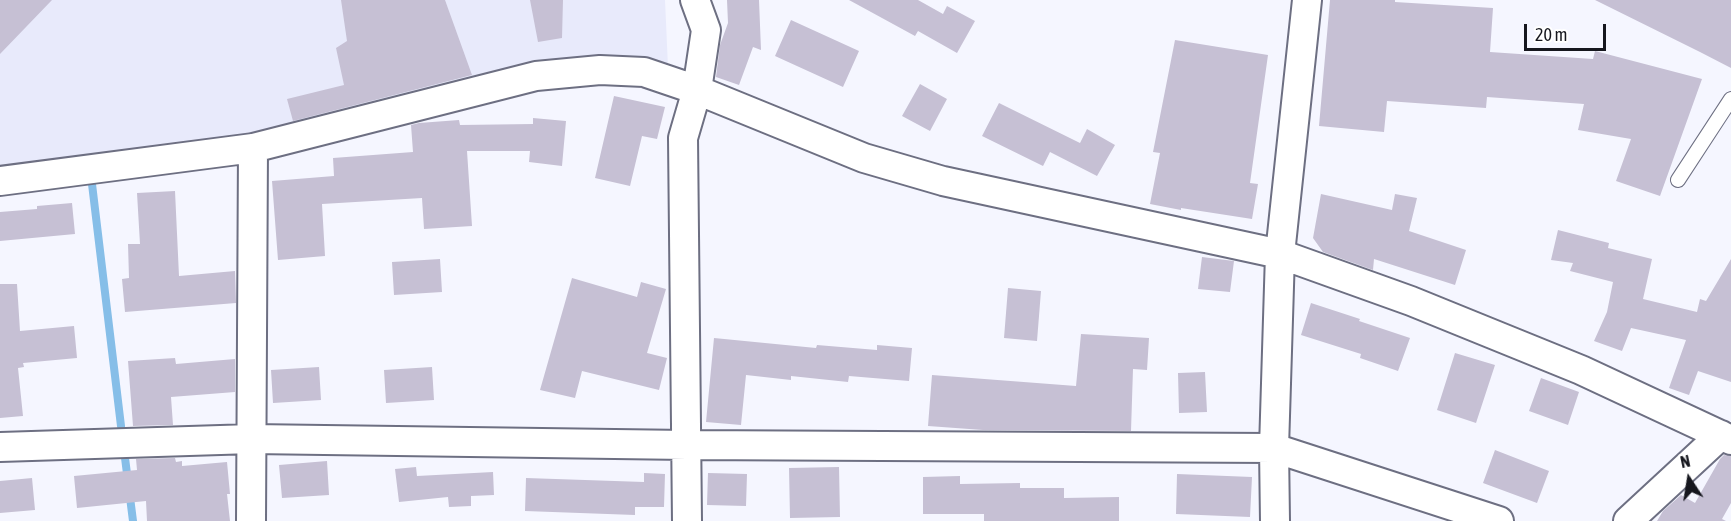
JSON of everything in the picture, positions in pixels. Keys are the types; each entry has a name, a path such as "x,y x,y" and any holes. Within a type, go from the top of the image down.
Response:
{"street":[{"path":"687,521 684,138 697,90 706,30 695,0"},
{"path":"1275,521 1274,448 1280,254 1307,0"},
{"path":"0,180 253,148 536,76 600,70 644,72 697,90 864,158 943,181 1280,254 1411,301 1581,370 1726,437 1628,521"},
{"path":"251,521 253,148"},
{"path":"0,447 252,439 687,445 1274,448 1499,521"}],"lane":[{"path":"1678,180 1731,99"}],"shaded area":[{"path":"0,0 665,0 668,67 635,56 540,63 252,135 0,169"}],"building":[{"path":"0,0 52,0 0,54"},
{"path":"341,0 445,0 472,75 293,121 287,99 344,85 336,48 347,41"},
{"path":"530,0 563,0 562,38 538,42"},
{"path":"727,0 759,0 761,50 753,47 739,85 716,77 720,45 728,23"},
{"path":"849,0 918,0 943,14 947,6 975,21 957,53 918,31 915,36"},
{"path":"1330,0 1395,0 1395,2 1493,8 1490,52 1593,59 1595,51 1702,79 1660,196 1616,181 1631,139 1578,130 1584,104 1487,97 1486,108 1387,101 1384,132 1319,126"},
{"path":"1595,0 1731,0 1731,68 1700,52"},
{"path":"791,20 859,51 843,87 775,56"},
{"path":"1175,40 1268,55 1250,183 1258,184 1252,219 1150,204 1160,153 1153,152"},
{"path":"920,84 947,99 930,131 902,116"},
{"path":"614,96 665,107 657,139 642,136 630,186 595,178"},
{"path":"999,103 1080,143 1087,129 1115,145 1097,176 1050,152 1043,166 982,136"},
{"path":"533,118 566,121 562,166 529,162 530,151 467,151 472,226 424,229 422,198 322,204 325,256 278,260 272,181 334,176 333,158 413,152 411,125 419,123 459,120 460,125 533,124"},
{"path":"175,191 179,276 235,271 236,303 125,312 122,279 129,278 128,244 140,244 137,193"},
{"path":"1321,194 1392,210 1395,194 1417,198 1409,231 1466,250 1455,285 1374,259 1373,270 1323,252 1313,238"},
{"path":"72,203 75,234 0,241 0,212"},
{"path":"1558,230 1609,243 1608,248 1652,259 1643,299 1697,312 1700,299 1706,301 1731,259 1731,382 1698,371 1689,395 1669,388 1686,340 1631,328 1622,351 1594,341 1607,312 1613,282 1570,271 1573,263 1551,260"},
{"path":"1202,257 1234,261 1230,292 1198,289"},
{"path":"440,259 442,292 394,295 392,262"},
{"path":"572,278 637,297 641,282 666,289 647,353 667,358 659,390 582,371 575,398 540,390"},
{"path":"0,284 17,284 20,331 74,326 77,358 23,363 24,367 18,368 23,416 0,418"},
{"path":"1008,288 1041,291 1037,341 1004,338"},
{"path":"1311,303 1410,338 1398,371 1360,358 1361,354 1301,335"},
{"path":"1081,334 1149,338 1147,370 1133,369 1131,431 983,430 928,426 932,375 1076,386"},
{"path":"714,338 816,348 817,345 877,350 877,345 912,348 909,381 849,376 848,382 791,376 791,380 746,375 741,425 706,422"},
{"path":"1455,353 1495,365 1476,423 1437,410"},
{"path":"175,358 176,364 235,359 235,392 171,397 173,425 133,426 128,361"},
{"path":"319,367 321,400 273,403 271,370"},
{"path":"432,367 434,400 386,403 384,370"},
{"path":"1205,372 1207,412 1179,413 1178,373"},
{"path":"1541,378 1579,392 1568,425 1529,411"},
{"path":"1495,450 1549,471 1537,503 1483,483"},
{"path":"1724,455 1731,456 1731,503 1722,519 1726,521 1657,521 1663,511 1681,495 1695,503"},
{"path":"175,458 176,462 182,461 182,466 227,462 230,521 147,521 146,501 77,508 74,476 137,470 136,459"},
{"path":"327,461 329,495 282,498 279,465"},
{"path":"416,467 417,476 493,472 494,495 471,496 471,506 449,507 448,497 399,502 395,469"},
{"path":"839,467 840,517 790,518 789,468"},
{"path":"644,473 665,474 664,507 635,507 635,515 525,511 526,478 644,482"},
{"path":"708,473 747,474 746,506 707,505"},
{"path":"1177,474 1252,477 1250,517 1176,514"},
{"path":"960,476 960,484 1020,483 1020,488 1064,488 1064,498 1119,497 1119,521 984,521 984,514 923,514 923,477"},
{"path":"32,478 35,510 0,513 0,481"}],"waterway":[{"path":"92,184 121,426"},
{"path":"124,450 133,521"}]}
